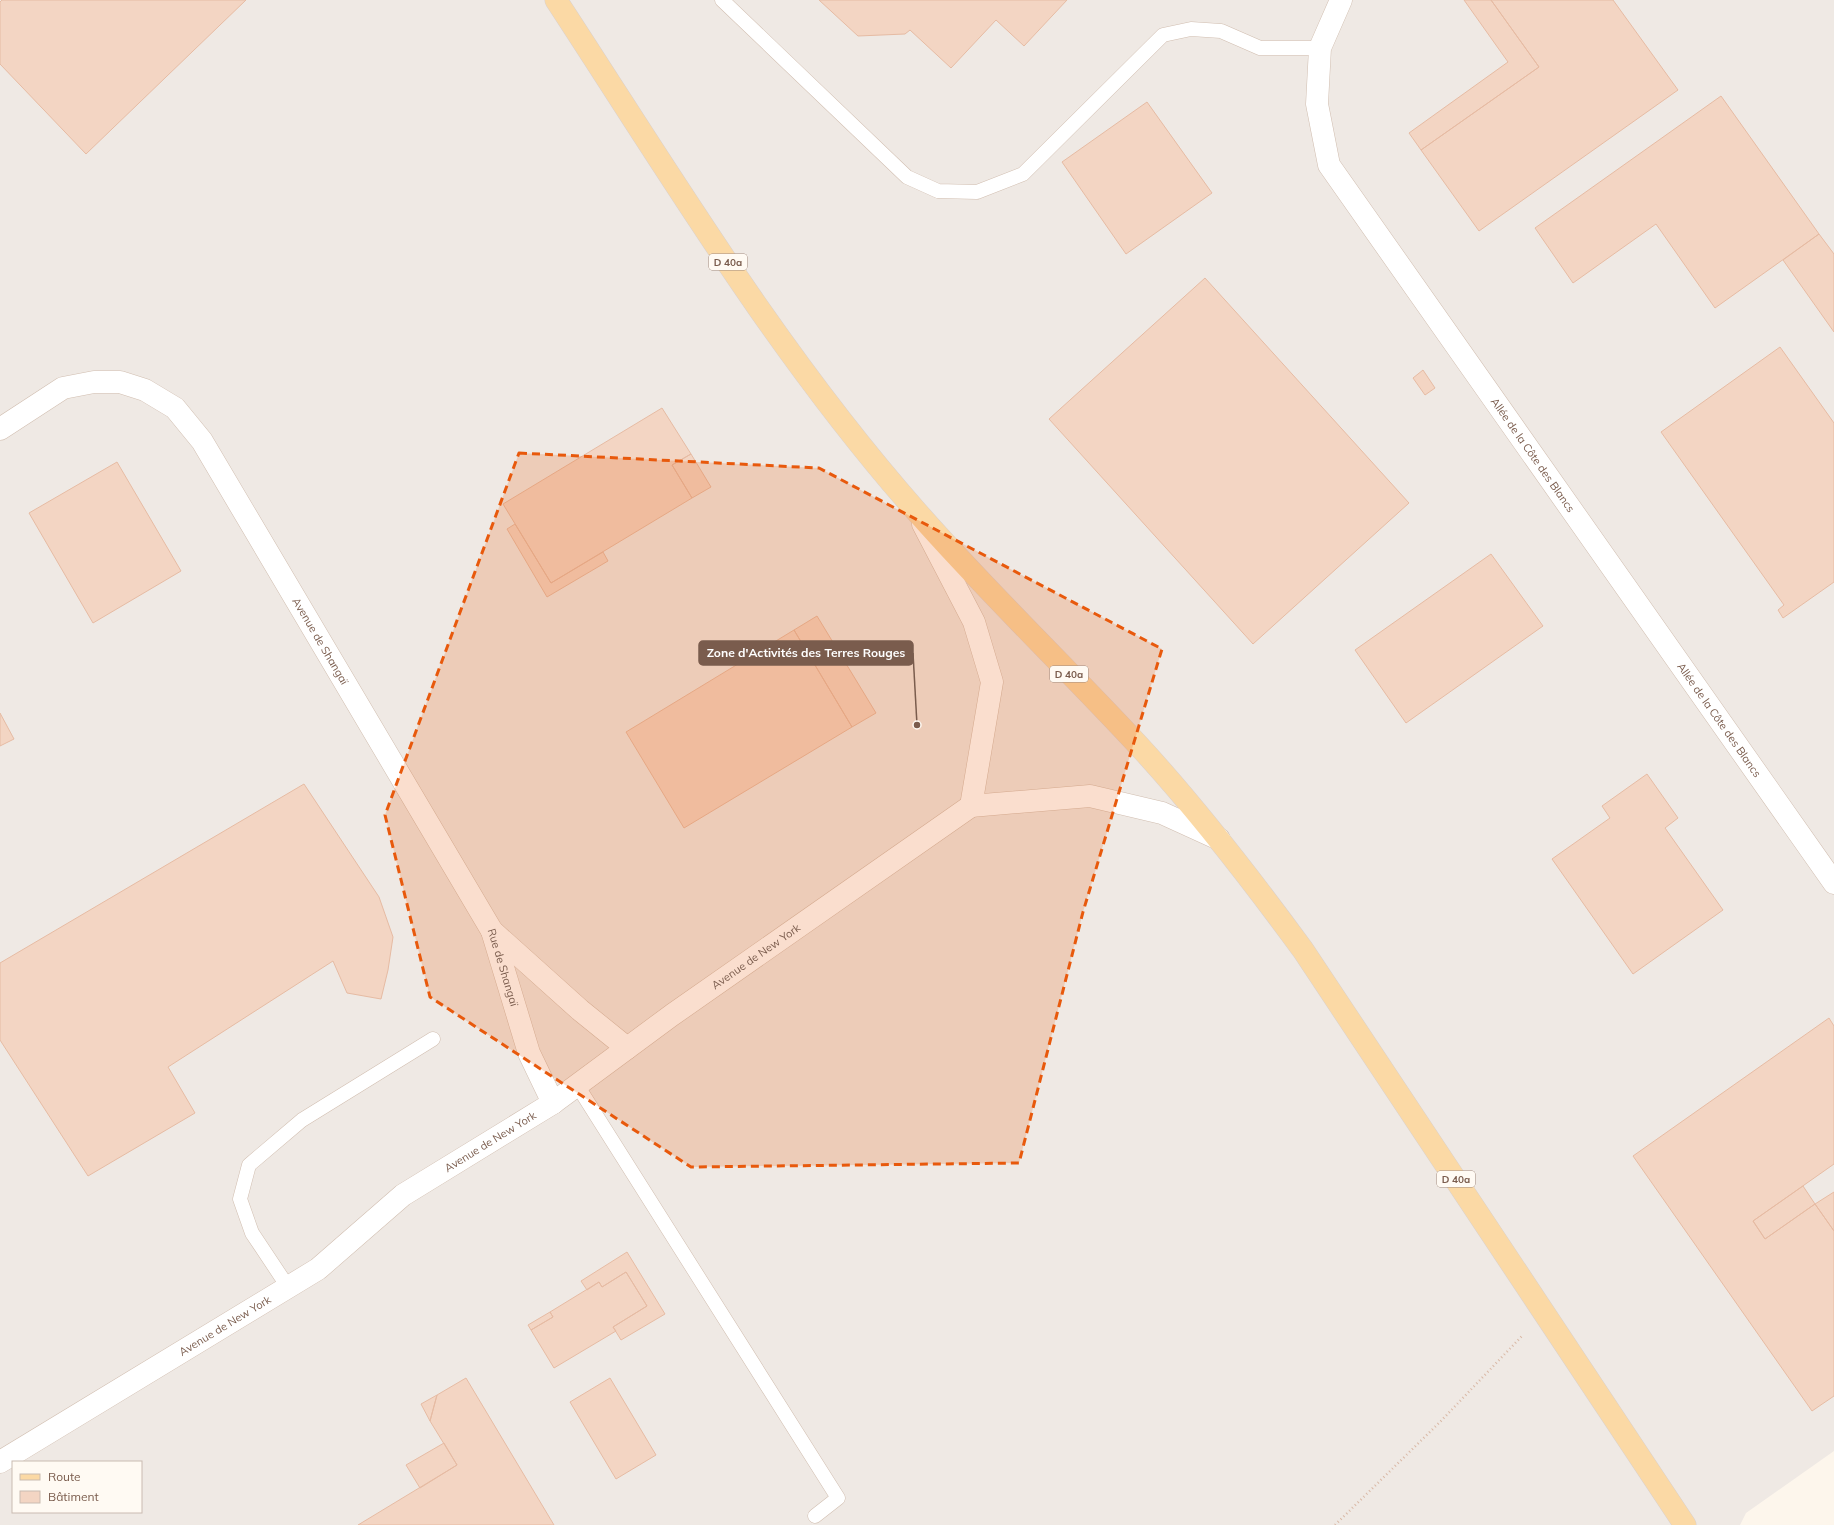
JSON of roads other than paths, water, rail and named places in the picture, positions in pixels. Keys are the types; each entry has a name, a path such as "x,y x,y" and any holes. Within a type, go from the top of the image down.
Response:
{"main road":[{"name":"D 40a","path":"556,0 765,319 842,423 917,512 1139,746 1219,839 1303,950 1685,1525"}],"street":[{"name":"Allée de la Côte des Blancs","path":"1341,0 1320,48 1317,104 1330,166 1834,884"},
{"name":"Avenue de Shangaï","path":"0,429 63,388 94,382 120,382 145,390 175,408 202,441 492,931"},
{"path":"917,512 974,622 992,682 971,806 1090,796 1162,813 1219,839"},
{"name":"Avenue de New York","path":"0,1462 318,1269 403,1195 553,1103 627,1048 971,806"},
{"name":"Rue de Shangaï","path":"492,931 580,1010 627,1048"},
{"name":"Rue de Shangaï","path":"492,931 529,1053 553,1103"}],"lane":[{"path":"722,0 907,177 938,191 977,192 1023,174 1163,35 1191,28 1221,31 1260,48 1320,48"},
{"path":"288,1287 252,1233 240,1199 249,1165 302,1120 433,1039"},
{"path":"577,1085 838,1498 815,1516"}],"place":[{"name":"Zone d'Activités des Terres Rouges","path":"917,725"}]}
